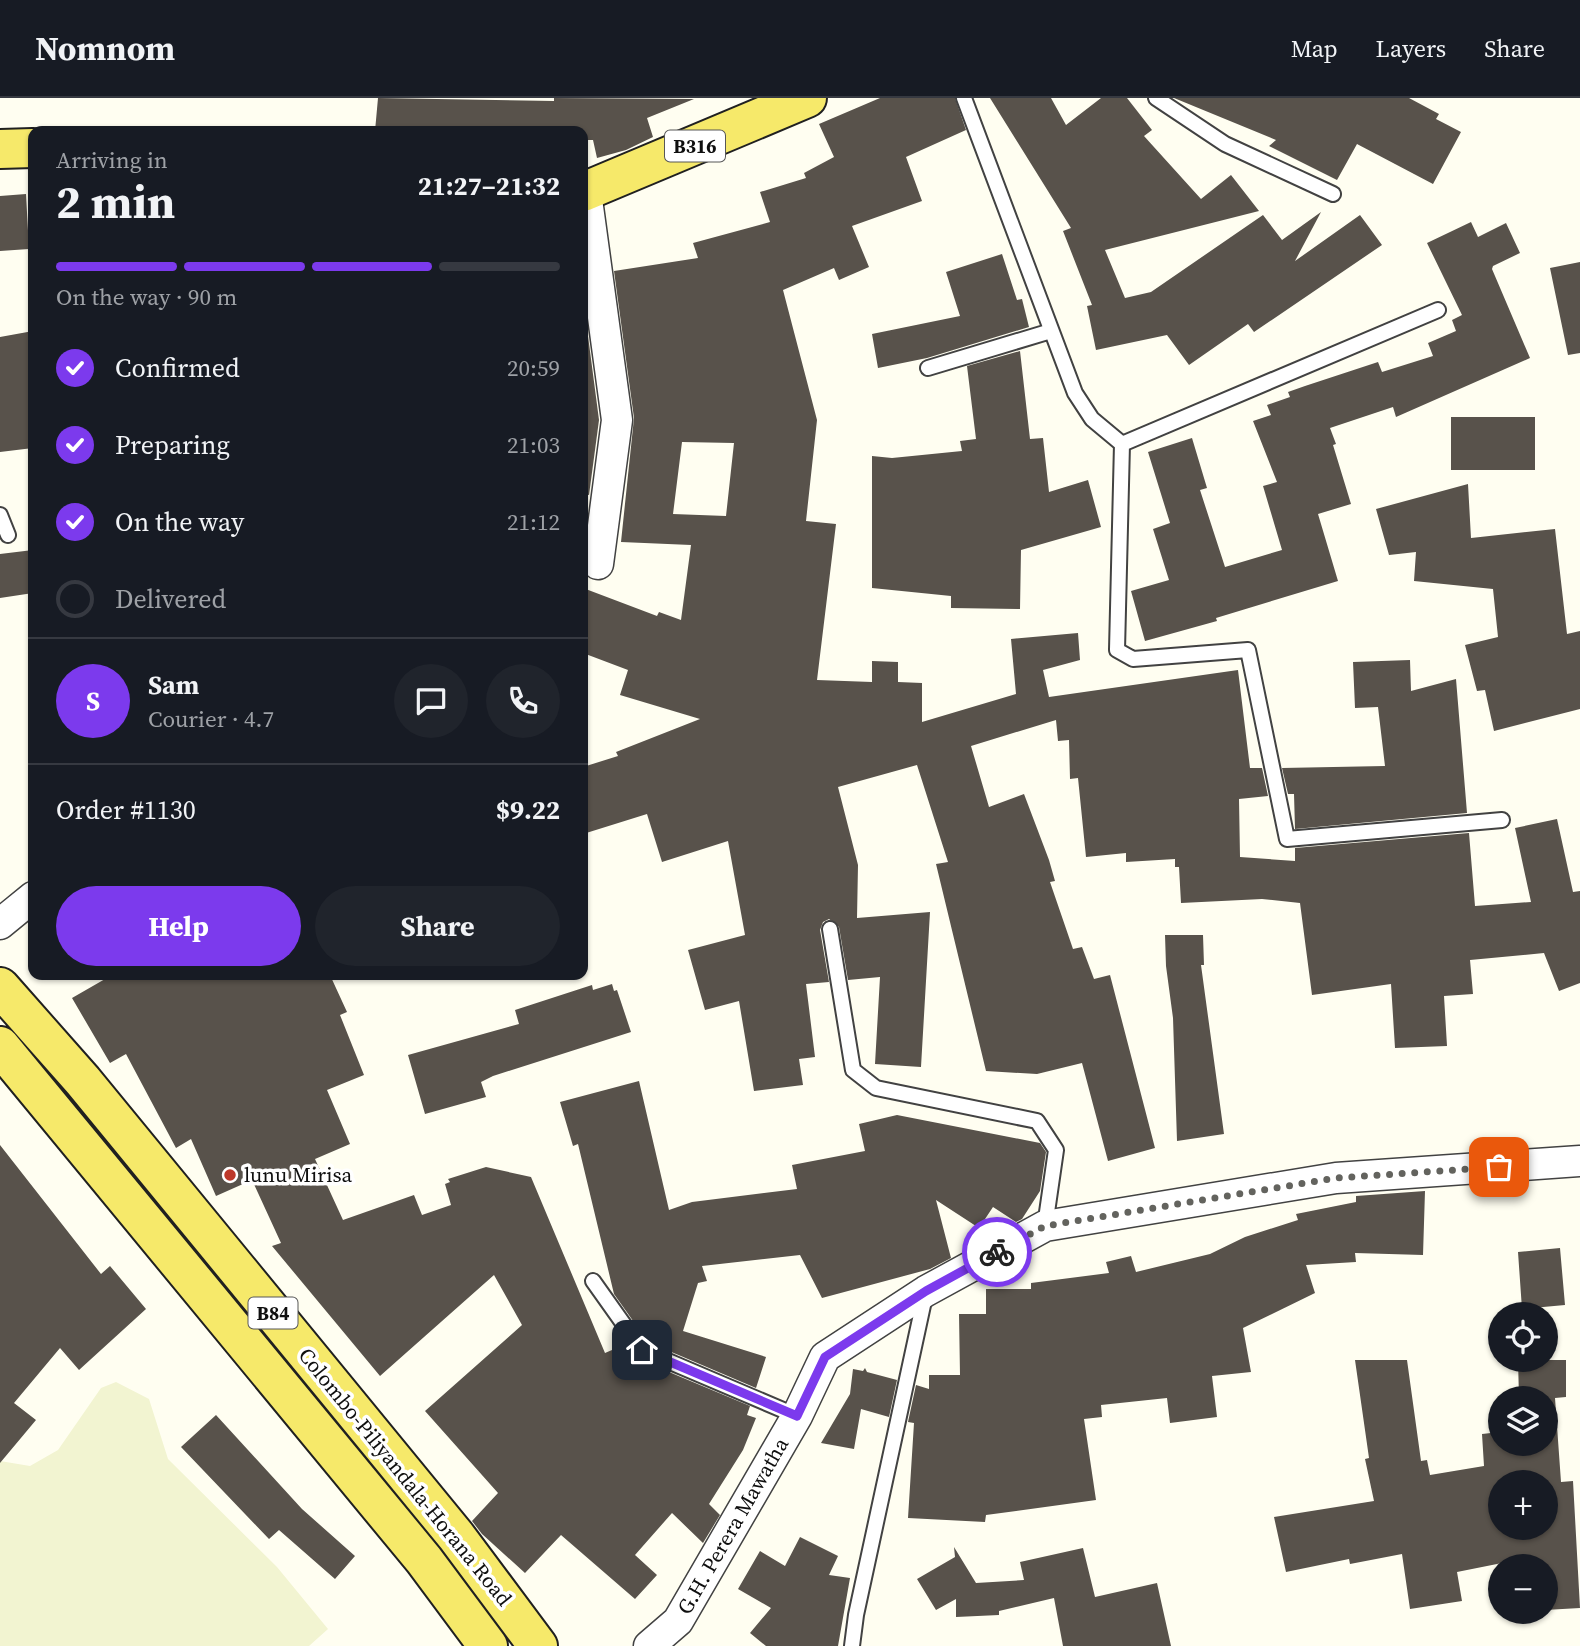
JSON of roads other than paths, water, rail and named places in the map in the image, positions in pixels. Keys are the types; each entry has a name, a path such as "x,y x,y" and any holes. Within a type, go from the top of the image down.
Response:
{"main road":[{"name":"B316","path":"588,191 807,98"},
{"path":"0,149 28,148"},
{"name":"Colombo-Piliyandala-Horana Road","path":"0,987 83,1081 456,1536 538,1646"},
{"name":"Colombo-Piliyandala-Horana Road","path":"0,1046 424,1560 488,1646"},
{"path":"53,1107 83,1081"}],"street":[{"path":"588,213 617,419 598,565"},
{"path":"0,924 28,901"},
{"name":"G.H. Perera Mawatha","path":"649,1646 678,1621 797,1416 825,1357 926,1291 1045,1226 1336,1178 1580,1161"}],"lane":[{"path":"964,98 1074,393 1092,419 1122,443"},
{"path":"1156,98 1225,144 1333,194"},
{"path":"1122,443 1438,310"},
{"path":"928,368 1051,331"},
{"path":"1122,443 1117,650 1133,659 1248,650 1287,839 1502,820"},
{"path":"0,515 8,535"},
{"path":"831,929 853,1070 876,1088 1037,1121 1056,1150 1045,1226"},
{"path":"1580,1161 1580,1169"},
{"path":"593,1281 642,1350 797,1416"},
{"path":"852,1646 856,1615 926,1291"}],"place":[{"name":"lunu Mirisa","path":"230,1175"}]}
